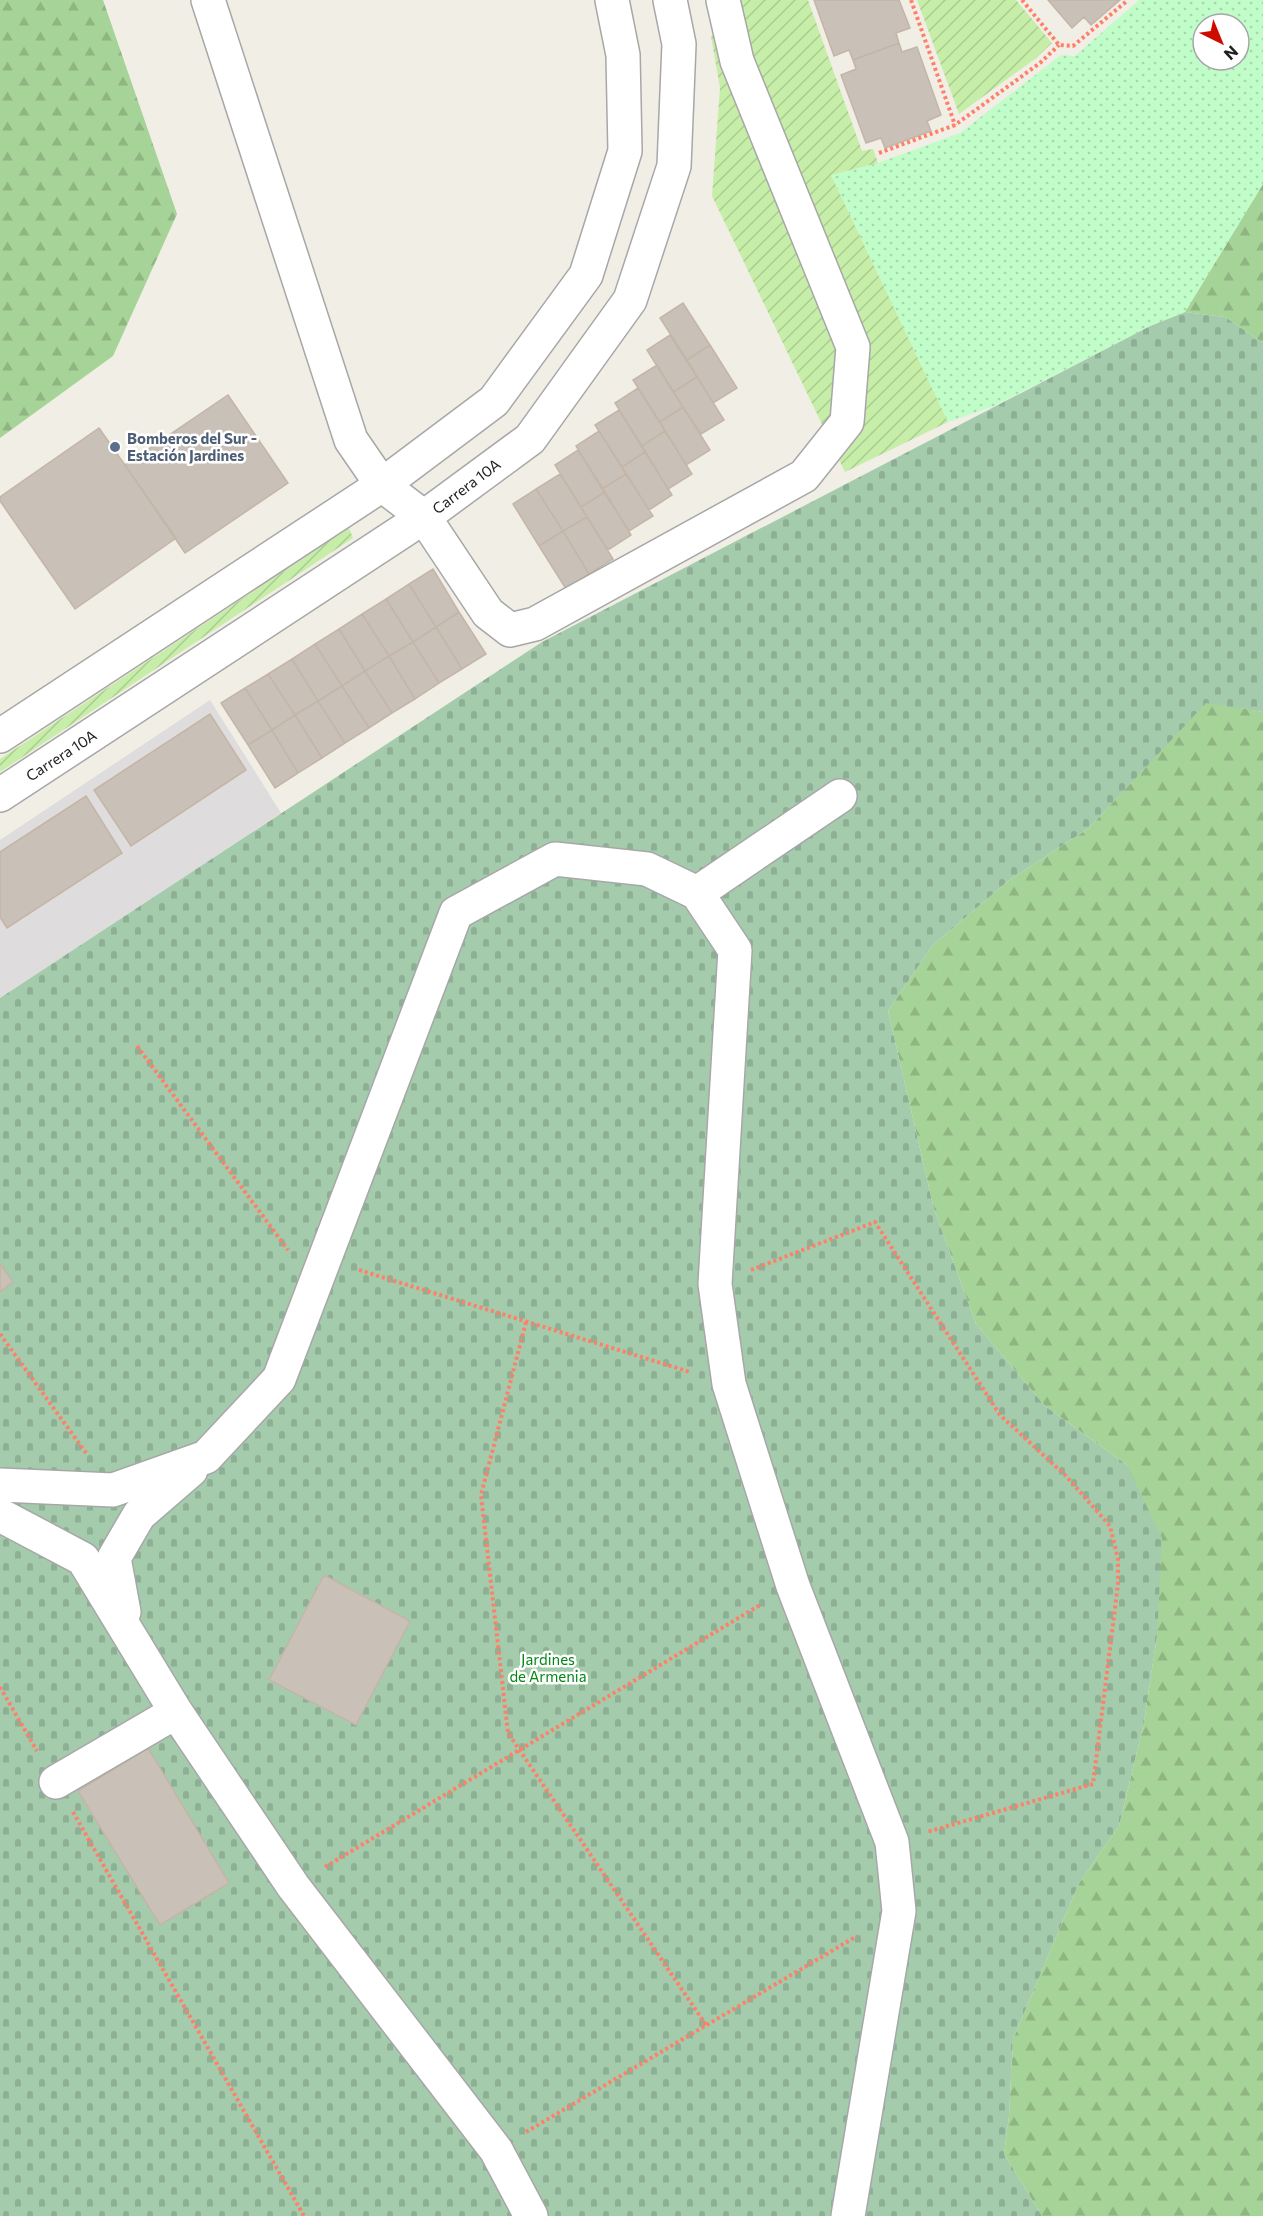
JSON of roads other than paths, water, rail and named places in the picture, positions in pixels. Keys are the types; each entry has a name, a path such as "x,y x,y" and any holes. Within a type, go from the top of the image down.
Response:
{"street":[{"path":"208,0 351,440 382,486 424,517 488,613 510,630 535,624 804,476 847,422 852,347 737,61 723,0"},
{"path":"0,736 382,486 494,401 586,275 625,151 623,55 612,0"},
{"name":"Carrera 10A","path":"0,795 424,517 530,439 630,300 674,166 679,44 670,0"},
{"path":"697,893 840,796"},
{"path":"128,1632 114,1558 139,1515 206,1457 279,1379 456,913 555,859 647,869 697,893 735,950 715,1284 729,1384 793,1586 892,1842 899,1911 848,2216"},
{"path":"0,1485 113,1490 206,1457"},
{"path":"0,1515 83,1559 176,1712 293,1886 496,2150 531,2216"},
{"path":"56,1782 176,1712"}],"place":[{"name":"Bomberos del Sur - Estación Jardines","path":"115,447"}],"park label":[{"name":"Jardines de Armenia","path":"548,1668"}]}
